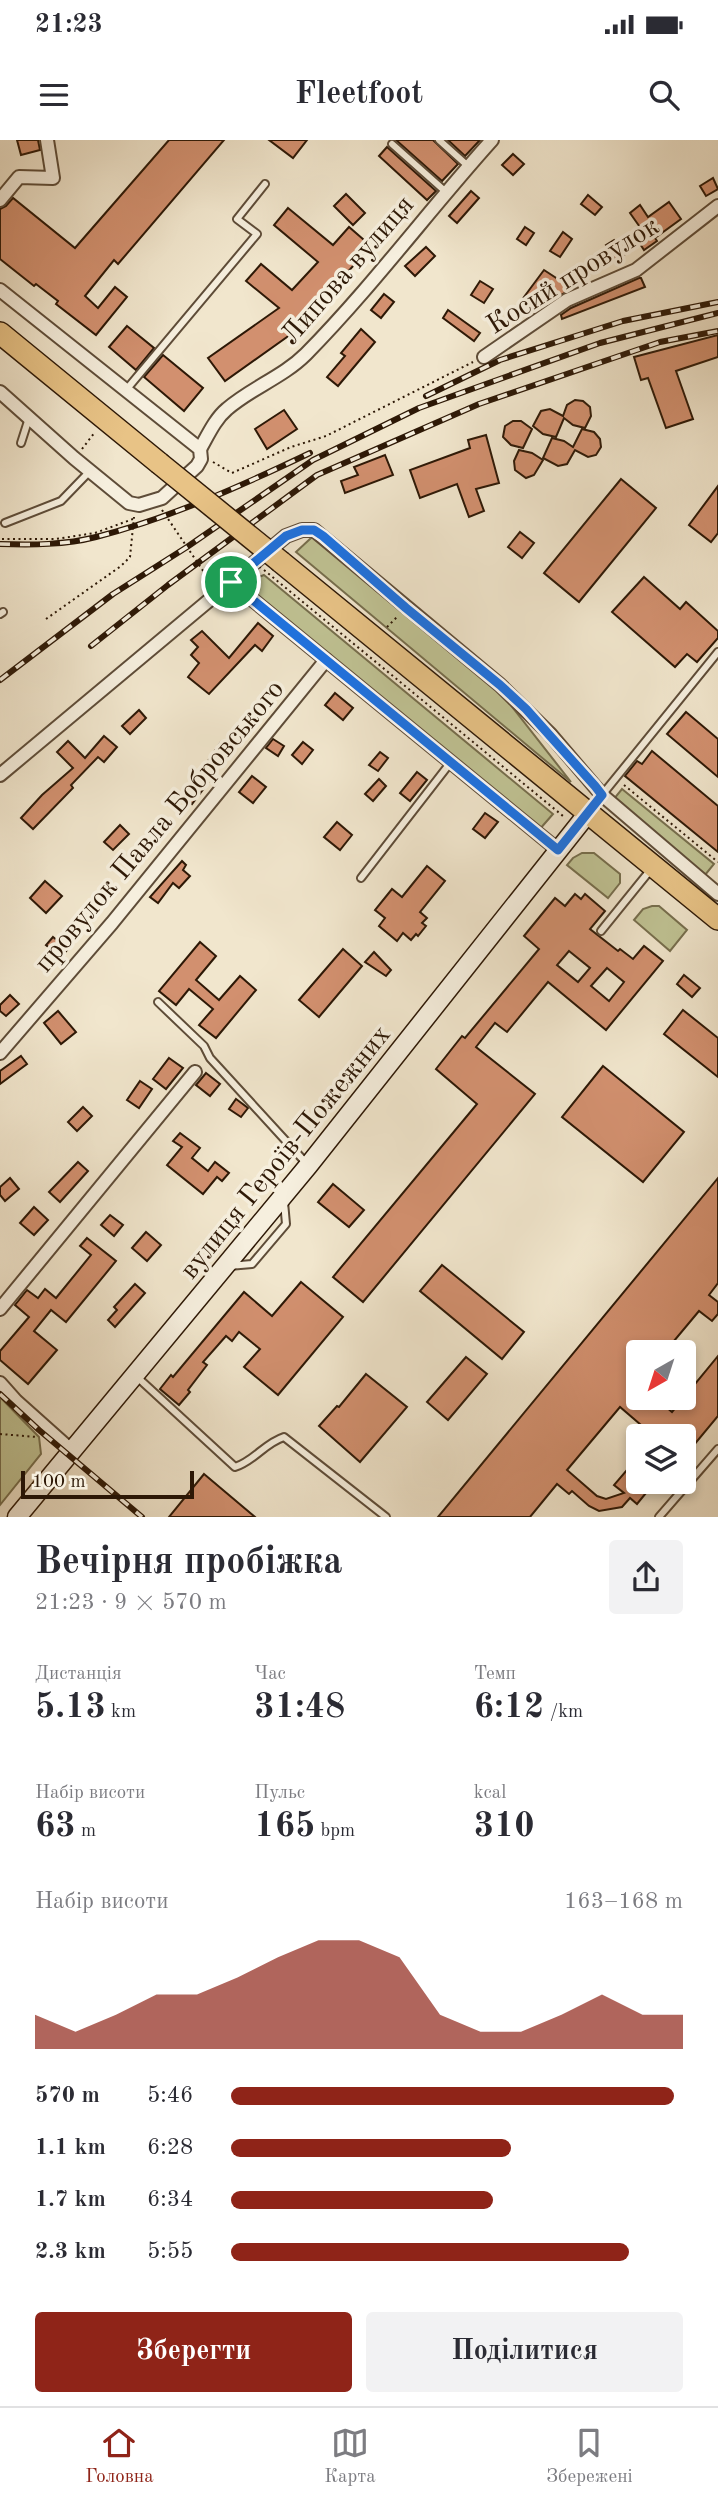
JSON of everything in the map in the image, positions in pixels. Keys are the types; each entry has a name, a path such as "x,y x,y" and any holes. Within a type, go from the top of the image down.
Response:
{"main road":[{"path":"0,333 159,463 272,566 588,813 718,919"}],"street":[{"path":"0,200 19,177 53,178 47,140"},
{"name":"Липова вулиця","path":"155,501 197,466 201,459 200,449 226,409 296,364 349,310 492,140"},
{"name":"Косий провулок","path":"484,357 566,300 636,270 718,206"},
{"path":"0,290 200,449"},
{"path":"0,392 129,503 139,505 155,501"},
{"path":"0,775 286,536 302,530 314,530 500,685 526,709 602,795 718,894"},
{"path":"231,582 558,850"},
{"name":"провулок Павла Бобровського","path":"0,1053 121,912 326,660"},
{"path":"588,813 602,795"},
{"name":"вулиця Героїв-Пожежних","path":"17,1517 308,1166 588,813"},
{"path":"0,1308 195,1072"},
{"path":"0,1383 16,1401 72,1451"}],"lane":[{"path":"439,140 468,166"},
{"path":"392,145 446,192"},
{"path":"126,390 257,234 237,219 265,184"},
{"path":"21,443 29,417"},
{"path":"5,523 61,501 90,471"},
{"path":"602,795 718,652"},
{"path":"361,878 451,762"},
{"path":"601,931 654,867"},
{"path":"158,1002 204,1046 210,1058 308,1166"},
{"path":"135,1375 235,1467 247,1463 274,1440 284,1437 386,1517"},
{"path":"659,1517 718,1449"}],"path":[{"path":"200,449 214,463 232,473 291,447 326,436 484,357"},
{"path":"74,458 95,432"},
{"path":"155,501 218,593"},
{"path":"47,619 130,557 134,519 129,503"},
{"path":"5,523 1,541 56,540 95,533 134,519"},
{"path":"272,566 563,816"},
{"path":"384,630 406,608"},
{"path":"616,778 718,862"},
{"path":"0,1434 39,1437"}],"green space":[{"path":"311,538 316,538 498,689 571,782 296,552"},
{"path":"264,575 553,814 539,830 249,588 246,582"},
{"path":"622,789 714,864 705,875 613,800"},
{"path":"582,853 594,853 620,874 620,883 608,898 567,865"},
{"path":"659,906 687,930 670,951 634,920 643,909"},
{"path":"0,1397 39,1437 41,1454 0,1505"}],"building":[{"path":"17,140 38,140 40,150 21,155"},
{"path":"169,140 224,140 118,264 114,260 85,296 98,308 115,287 127,297 96,335 56,304 58,301 0,259 0,209 13,198 75,248"},
{"path":"269,140 307,140 293,158"},
{"path":"396,140 433,140 458,164 442,181"},
{"path":"448,140 480,140 465,156"},
{"path":"387,147 436,191 427,200 379,156"},
{"path":"513,154 524,164 513,175 502,165"},
{"path":"713,178 718,189 706,196 700,186"},
{"path":"471,191 479,198 457,223 449,216"},
{"path":"346,194 365,213 353,225 334,206"},
{"path":"588,195 602,207 595,215 581,204"},
{"path":"669,202 681,219 655,238 657,241 644,250 635,236 642,230 630,213 640,205 648,217"},
{"path":"288,208 333,245 349,227 371,246 294,332 225,381 208,358 279,308 246,281 261,264 292,290 318,262 274,225"},
{"path":"525,227 534,233 526,245 517,239"},
{"path":"563,232 572,239 560,257 550,251"},
{"path":"614,240 624,255 616,261 606,245"},
{"path":"426,247 435,256 415,276 405,266"},
{"path":"588,263 594,270 576,287 552,300 543,292 531,309 521,301 544,270 564,283"},
{"path":"639,278 645,287 562,319 561,315 571,308"},
{"path":"480,281 493,289 484,303 471,295"},
{"path":"384,294 394,302 381,318 371,310"},
{"path":"448,310 480,333 474,341 443,318"},
{"path":"127,326 154,348 136,370 109,347"},
{"path":"361,329 375,342 338,386 327,377 345,356 341,353"},
{"path":"718,335 718,357 676,371 693,419 666,428 648,378 641,380 634,357"},
{"path":"163,355 203,388 184,411 144,377"},
{"path":"575,400 583,401 590,407 591,416 585,428 573,425 564,418 556,437 543,434 533,426 541,411 550,409 563,416 567,405"},
{"path":"284,410 297,429 267,449 255,429"},
{"path":"513,421 521,421 532,429 523,448 511,445 503,437 505,426"},
{"path":"582,429 594,432 600,439 601,447 596,455 588,457 575,450 567,464 558,466 543,458 552,438 573,447"},
{"path":"486,435 499,483 476,489 484,511 469,517 457,484 420,498 410,470 470,448 468,440"},
{"path":"519,450 532,453 543,460 534,475 526,478 515,470 514,461"},
{"path":"385,455 393,475 345,493 341,481 358,475 354,467"},
{"path":"621,479 656,508 579,602 544,573"},
{"path":"718,486 718,533 711,542 689,525"},
{"path":"520,532 534,543 522,558 508,547"},
{"path":"644,577 680,609 686,602 718,631 718,638 697,662 687,654 675,667 612,612"},
{"path":"258,623 273,636 262,651 255,645 209,694 188,677 199,663 191,655 198,647 191,640 202,631 229,658"},
{"path":"335,693 353,708 343,720 325,705"},
{"path":"139,710 146,718 130,734 122,726"},
{"path":"686,712 718,739 718,777 667,734"},
{"path":"104,736 117,747 104,762 98,757 71,785 73,788 33,829 21,818 73,768 57,752 68,741 85,758"},
{"path":"273,739 284,746 278,756 266,748"},
{"path":"303,742 313,750 302,764 292,755"},
{"path":"220,743 230,749 217,768 208,761"},
{"path":"652,751 718,806 718,852 625,776 637,761 642,764"},
{"path":"380,752 388,758 378,771 369,765"},
{"path":"417,772 427,780 410,801 400,793"},
{"path":"197,774 208,783 192,804 181,795"},
{"path":"252,776 266,787 253,803 239,792"},
{"path":"379,779 386,786 373,801 365,794"},
{"path":"485,813 498,822 485,838 473,829"},
{"path":"337,822 352,835 340,850 324,837"},
{"path":"120,825 129,834 113,850 104,842"},
{"path":"182,861 186,865 183,870 190,876 179,888 173,883 158,903 150,897"},
{"path":"427,866 445,881 420,912 427,918 422,923 426,926 418,936 416,934 411,940 403,933 397,941 379,926 385,918 375,910 392,889 402,897"},
{"path":"45,881 62,896 46,913 30,898"},
{"path":"575,894 581,899 585,894 605,911 590,929 633,959 644,946 663,961 606,1030 548,982 507,1032 495,1023 476,1047 535,1094 363,1302 333,1277 477,1104 436,1069 539,949 524,936 555,898 565,906","holes":["569,951 590,968 578,982 557,965","607,968 624,982 609,1001 591,986"]},
{"path":"53,937 68,949 61,957 46,945"},
{"path":"200,942 216,956 196,980 219,1000 240,976 256,990 216,1038 199,1025 213,1009 189,989 176,1005 159,991"},
{"path":"343,949 362,966 319,1017 299,1000"},
{"path":"374,952 391,970 386,976 365,962"},
{"path":"684,975 700,988 692,997 677,984"},
{"path":"10,995 19,1004 6,1016 0,1011 0,1005"},
{"path":"683,1010 718,1038 718,1077 664,1034"},
{"path":"58,1011 76,1032 61,1044 44,1023"},
{"path":"21,1056 27,1064 0,1084 0,1071"},
{"path":"169,1058 183,1068 166,1089 153,1079"},
{"path":"603,1066 684,1132 643,1182 562,1117"},
{"path":"206,1073 220,1084 210,1096 196,1085"},
{"path":"140,1081 152,1089 139,1108 127,1100"},
{"path":"236,1099 248,1108 241,1117 229,1109"},
{"path":"83,1107 92,1116 77,1131 68,1122"},
{"path":"180,1133 200,1148 192,1158 208,1171 215,1162 229,1173 222,1181 217,1177 203,1194 167,1165 182,1147 173,1141"},
{"path":"78,1162 88,1171 60,1202 49,1192"},
{"path":"10,1178 19,1189 5,1201 0,1195 0,1187"},
{"path":"718,1178 718,1283 709,1295 718,1302 718,1314 712,1321 699,1311 675,1340 626,1340 626,1410 696,1410 696,1383 718,1356 718,1416 696,1443 696,1424 640,1424 620,1407 567,1470 597,1496 606,1499 624,1493 614,1485 626,1471 626,1494 645,1494 637,1504 630,1498 622,1507 599,1511 572,1491 569,1494 557,1484 530,1517 438,1517"},
{"path":"333,1184 364,1210 349,1227 318,1202"},
{"path":"34,1207 48,1220 34,1235 20,1223"},
{"path":"110,1215 123,1225 114,1236 101,1225"},
{"path":"146,1232 161,1245 147,1261 132,1248"},
{"path":"87,1238 116,1261 66,1322 51,1310 34,1331 57,1350 28,1384 0,1360 0,1351 29,1317 15,1305 27,1290 38,1298 45,1289 56,1298 91,1255 80,1246"},
{"path":"442,1265 524,1332 502,1359 420,1291"},
{"path":"301,1282 343,1317 278,1395 244,1367 260,1349 239,1332 232,1341 226,1336 203,1362 207,1365 179,1405 160,1389 244,1292 272,1316"},
{"path":"135,1284 145,1293 115,1327 108,1320 117,1310 114,1307"},
{"path":"466,1357 487,1374 448,1420 427,1402"},
{"path":"366,1374 407,1407 360,1462 319,1426"},
{"path":"204,1474 255,1517 169,1517"}],"railway":[{"path":"426,396 500,360 623,321 718,302"},
{"path":"0,680 113,594 187,547 313,460 419,408 600,343 718,313"},
{"path":"91,646 168,585 317,475 479,404 660,342 718,331"},
{"path":"0,544 72,542 124,529 205,500 310,453"},
{"path":"0,1394 142,1517"}],"route":[{"path":"302,530 314,530 500,685 550,734 602,795 558,850 231,582 286,536 302,530"}]}
